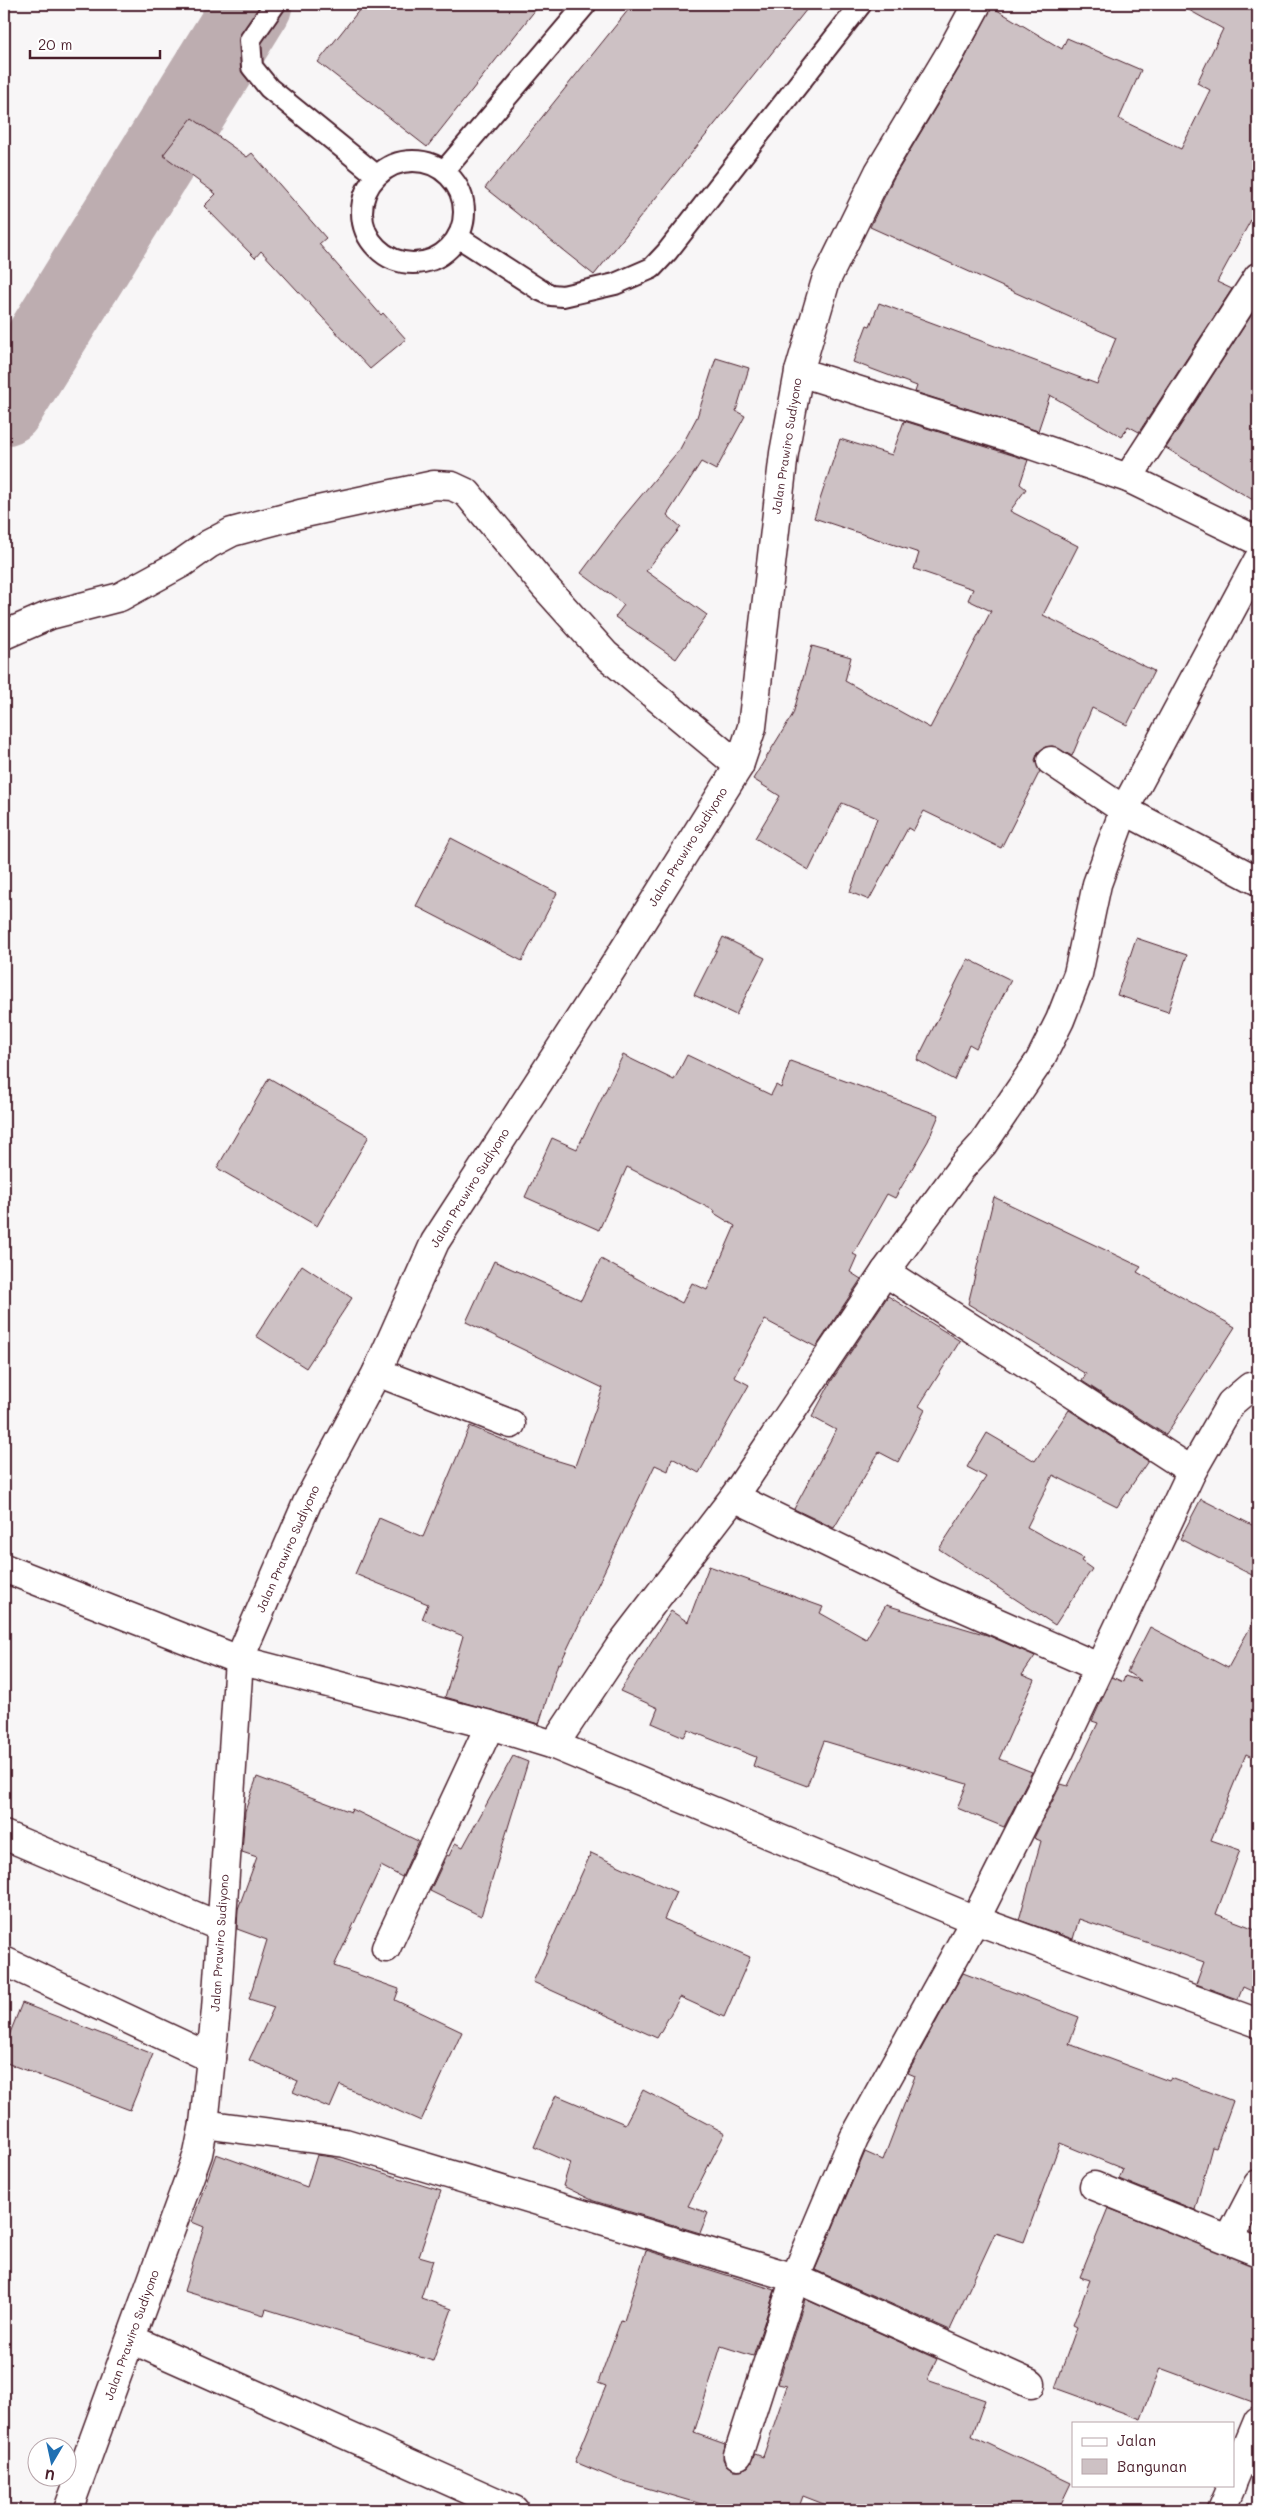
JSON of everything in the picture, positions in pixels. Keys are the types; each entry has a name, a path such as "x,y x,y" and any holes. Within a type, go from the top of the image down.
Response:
{"street":[{"name":"Jalan Prawiro Sudiyono","path":"68,2510 198,2154 204,2124 211,2058 239,1660 307,1503 377,1372 435,1242 617,961 739,766 752,727 784,453 799,372 826,280 879,172 951,52 977,4"},
{"path":"1128,478 1258,277"},
{"path":"799,372 1011,438 1128,478 1258,541"},
{"path":"4,635 50,615 120,597 182,564 208,544 232,532 300,514 434,485 452,486 467,493 546,588 606,655 739,766"},
{"path":"554,1744 622,1643 734,1497 885,1272 962,1167 983,1144 1040,1060 1060,1020 1078,974 1097,884 1124,810 1258,560"},
{"path":"1051,761 1124,810 1258,881"},
{"path":"885,1272 1192,1472"},
{"path":"377,1372 511,1424"},
{"path":"738,2455 795,2278 854,2138 975,1920 1059,1753 1098,1667 1192,1472 1231,1403 1250,1387 1258,1386"},
{"path":"734,1497 935,1595 1098,1667"},
{"path":"4,1568 239,1660 490,1725 554,1744 975,1920 1258,2023"},
{"path":"386,1948 490,1725"},
{"path":"4,1835 221,1927"},
{"path":"4,1961 211,2058"},
{"path":"204,2124 345,2143 795,2278 1031,2384"},
{"path":"1230,2240 1258,2184"},
{"path":"1094,2186 1258,2252"},
{"path":"131,2339 514,2510"},
{"path":"1234,2479 1258,2421"},
{"path":"1221,2510 1232,2486"}],"lane":[{"path":"275,4 250,40 252,67 269,88 376,175"},
{"path":"444,171 586,4"},
{"path":"458,237 540,290 551,295 563,296 615,284 652,268 667,252 861,4"},
{"path":"417,160 432,164 444,171 462,194 464,209 463,224 458,237 449,249 423,262 408,263 393,260 380,253 363,229 360,215 367,187 376,175 388,166 417,160"}],"building":[{"path":"364,4 540,4 427,147 318,62"},
{"path":"633,4 811,4 594,275 485,188"},
{"path":"1178,4 1258,4 1258,207 1217,282 1232,289 1139,432 1128,426 1122,437 1050,395 1038,431 915,392 917,386 853,362 867,325 870,326 879,303 1097,384 1116,338 870,227 893,179 964,60 992,7 1062,49 1067,38 1141,70 1119,119 1181,149 1210,90 1197,83 1223,29"},
{"path":"192,118 247,157 252,153 326,238 319,244 381,315 383,313 406,339 370,369 261,251 255,258 204,206 216,194 163,155"},
{"path":"1258,305 1258,503 1166,448"},
{"path":"716,358 749,368 736,411 745,416 716,470 701,462 667,515 681,527 646,571 707,615 676,659 615,617 624,605 581,573 620,521 680,449 697,417"},
{"path":"904,421 1028,460 1020,484 1026,489 1010,511 1078,546 1043,615 1154,671 1127,725 1092,708 1072,756 1053,746 1045,747 1038,752 1035,760 1040,771 1001,848 924,811 913,831 908,828 869,900 850,892 877,818 842,803 809,870 755,838 780,796 753,779 793,714 812,646 851,657 845,681 930,728 991,611 968,600 973,589 914,569 919,553 814,518 840,439 892,455"},
{"path":"451,838 557,893 522,961 416,906"},
{"path":"723,937 765,958 736,1015 694,995"},
{"path":"1136,938 1187,955 1168,1012 1117,995"},
{"path":"968,959 1011,980 976,1048 969,1044 954,1080 917,1060"},
{"path":"623,1055 674,1080 687,1055 771,1095 776,1085 781,1088 790,1061 939,1115 928,1141 895,1198 887,1194 853,1254 857,1256 850,1272 861,1279 816,1347 765,1320 734,1377 749,1385 699,1473 672,1458 668,1471 655,1465 560,1664 558,1663 539,1724 445,1697 463,1636 422,1619 428,1604 355,1574 379,1518 423,1537 470,1426 542,1456 575,1466 603,1388 466,1322 494,1261 581,1300 601,1259 682,1303 692,1283 707,1290 735,1226 714,1213 715,1211 627,1167 599,1230 525,1197 552,1138 577,1149"},
{"path":"269,1078 369,1136 317,1226 217,1168"},
{"path":"994,1197 1141,1267 1137,1272 1235,1327 1166,1435 1082,1381 1086,1374 968,1304"},
{"path":"302,1265 352,1298 306,1368 256,1336"},
{"path":"888,1296 960,1341 919,1406 925,1410 898,1462 879,1452 834,1528 794,1509 836,1430 812,1417 832,1380"},
{"path":"1069,1410 1148,1461 1117,1507 1053,1475 1027,1527 1083,1558 1081,1561 1092,1569 1055,1625 939,1549 986,1477 967,1467 987,1433 1035,1461"},
{"path":"1201,1499 1258,1528 1258,1578 1180,1539"},
{"path":"709,1566 823,1607 820,1613 866,1639 886,1605 987,1635 1035,1656 1022,1675 1034,1680 999,1759 1032,1772 1004,1827 957,1808 967,1784 824,1741 807,1786 753,1766 756,1757 688,1730 684,1737 652,1723 658,1708 620,1691 671,1611 688,1622"},
{"path":"1258,1613 1258,1760 1246,1754 1211,1840 1240,1850 1216,1914 1258,1930 1258,1994 1243,1987 1238,1999 1196,1984 1204,1962 1079,1919 1073,1939 1019,1920 1041,1841 1034,1838 1061,1784 1068,1786 1098,1723 1092,1721 1112,1677 1123,1682 1125,1676 1141,1681 1127,1672 1150,1627 1228,1668"},
{"path":"513,1756 528,1762 481,1916 430,1891 447,1855 449,1856 455,1843 463,1847"},
{"path":"257,1777 351,1812 352,1809 418,1841 402,1877 381,1866 334,1966 399,1989 395,2000 462,2032 421,2121 340,2085 330,2108 293,2092 298,2081 249,2060 274,2007 249,1999 267,1940 237,1929 238,1909 257,1857 242,1852 245,1811"},
{"path":"591,1853 676,1892 664,1919 750,1957 724,2017 680,1997 657,2038 533,1982"},
{"path":"963,1973 1079,2017 1069,2044 1169,2081 1171,2078 1233,2101 1216,2148 1212,2147 1195,2210 1119,2179 1123,2169 1060,2143 1024,2242 995,2233 950,2330 815,2270 865,2152 883,2160 915,2076 908,2073"},
{"path":"22,2003 153,2054 130,2110 4,2062 4,2048"},
{"path":"643,2090 725,2133 688,2206 708,2213 700,2233 594,2201 563,2186 570,2163 534,2147 556,2095 625,2124"},
{"path":"216,2154 307,2187 317,2155 332,2157 441,2191 419,2256 433,2260 421,2298 452,2309 433,2361 266,2309 264,2315 184,2291 204,2227 192,2222"},
{"path":"1108,2208 1258,2267 1258,2404 1160,2368 1141,2419 1055,2388 1077,2327 1073,2325 1090,2280 1080,2277"},
{"path":"646,2250 775,2290 753,2356 721,2346 694,2433 725,2444 723,2459 726,2465 733,2470 741,2470 748,2467 755,2454 763,2457 787,2386 778,2384 805,2299 937,2359 927,2380 985,2400 972,2436 1071,2483 1058,2510 839,2510 803,2496 798,2510 722,2510 616,2479 575,2462 606,2386 598,2383 621,2320 624,2321"}],"waterway":[{"path":"4,406 253,4"}]}
